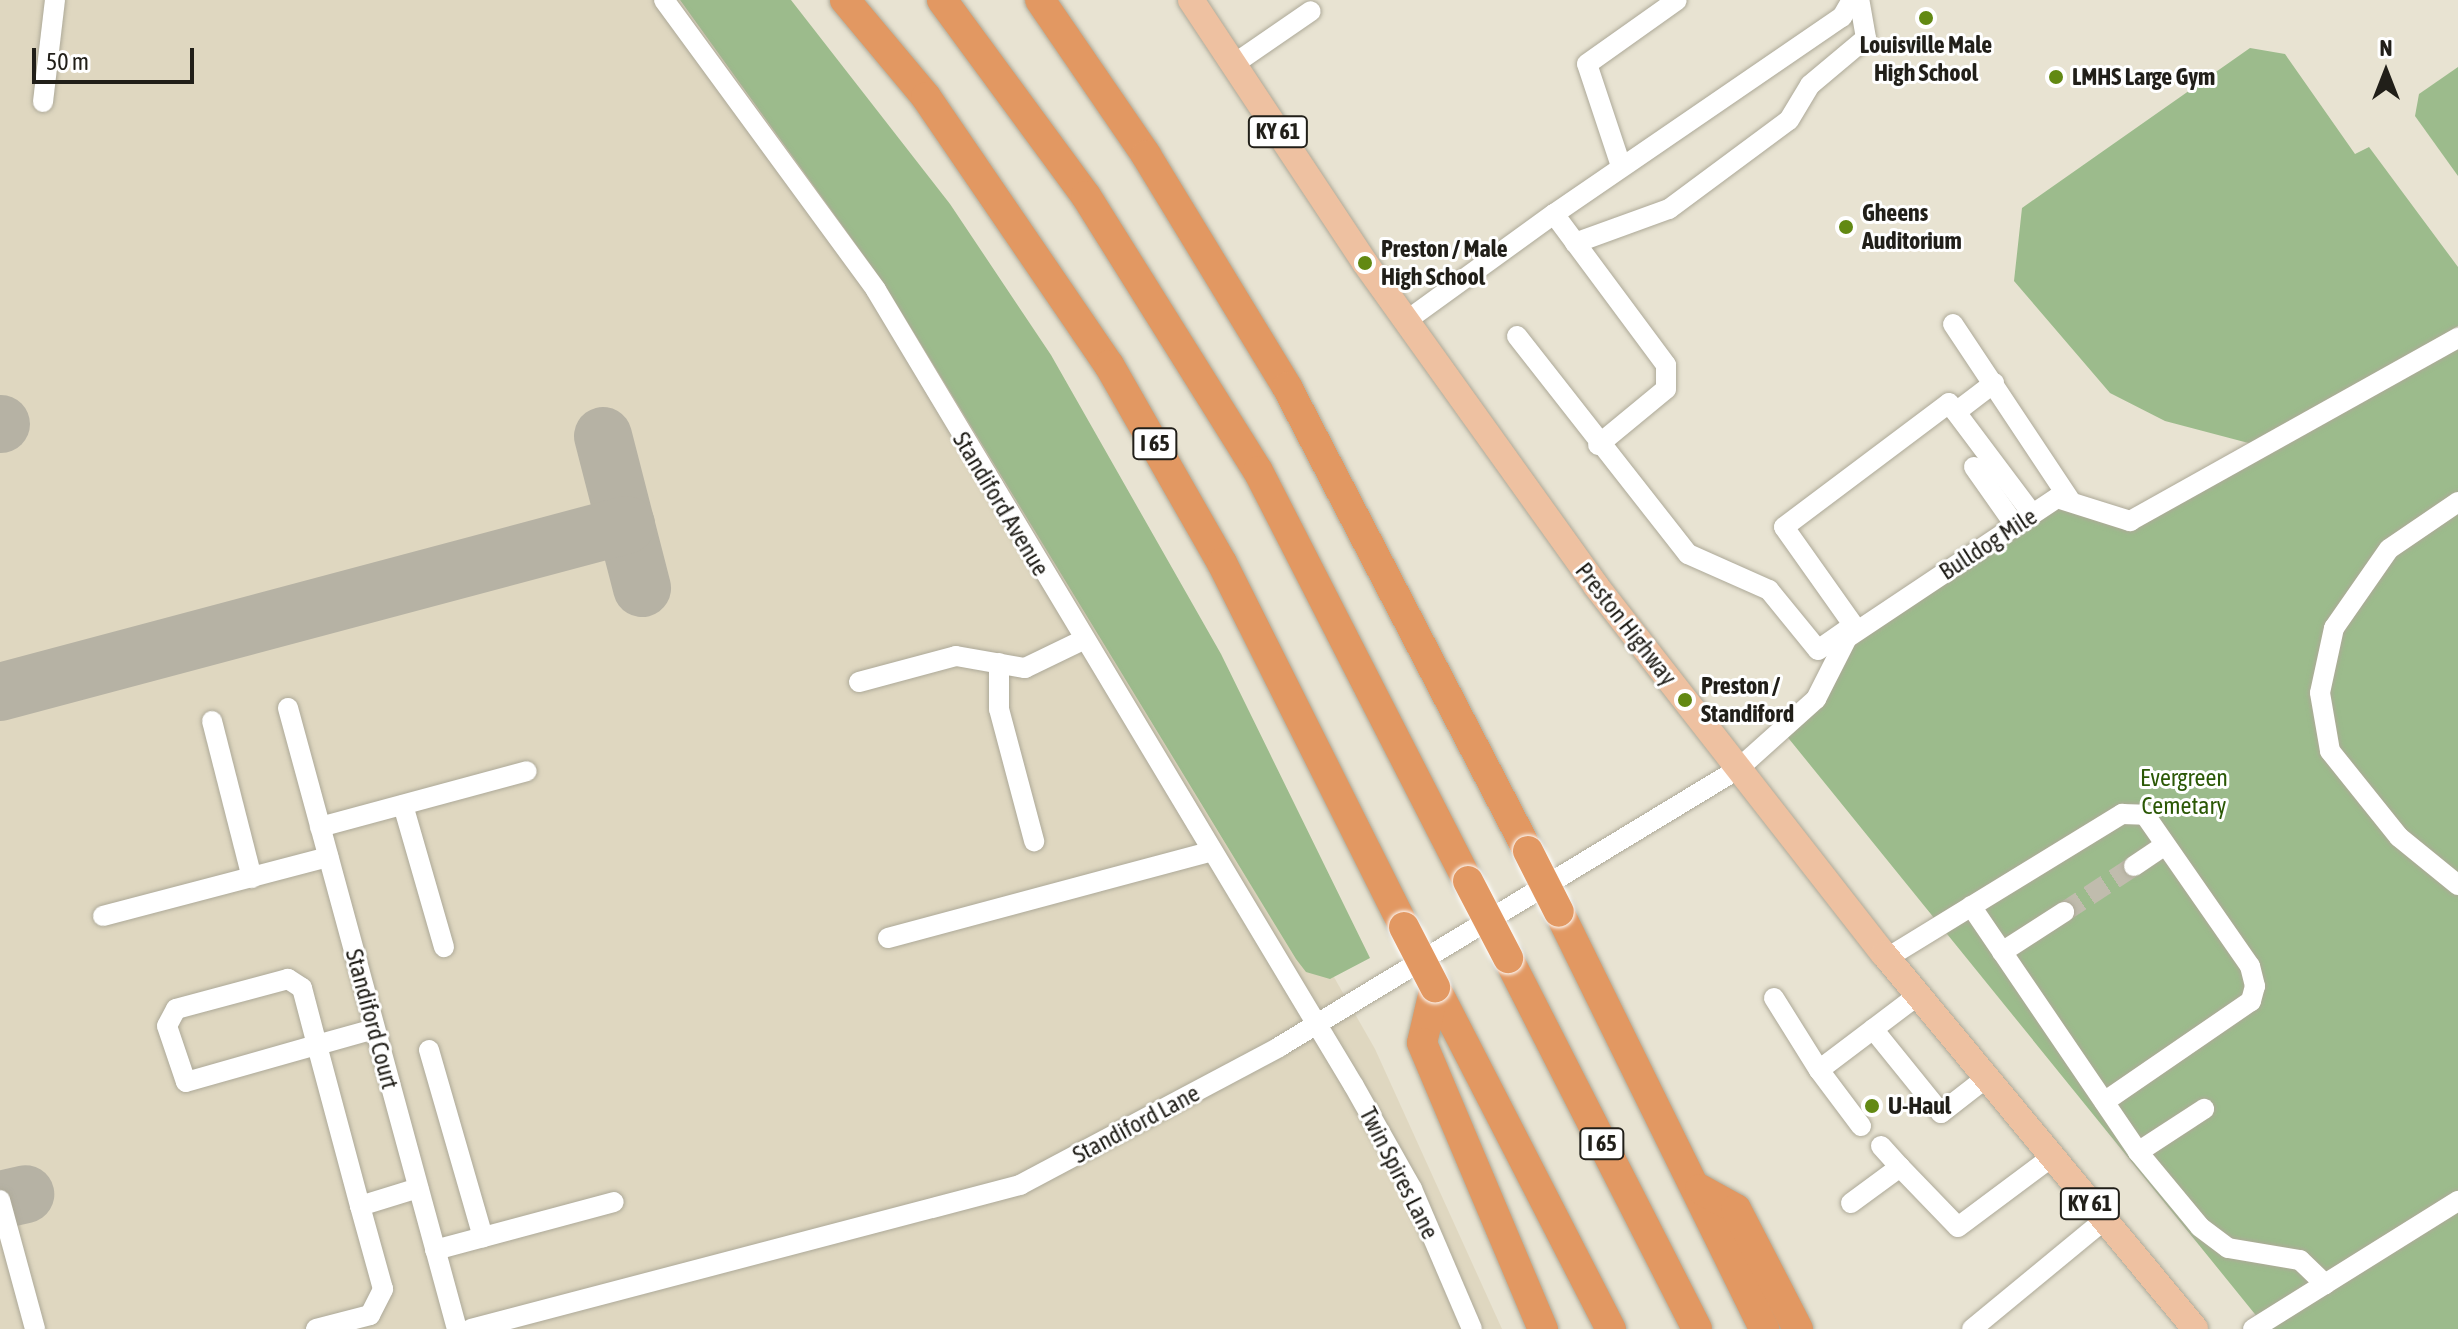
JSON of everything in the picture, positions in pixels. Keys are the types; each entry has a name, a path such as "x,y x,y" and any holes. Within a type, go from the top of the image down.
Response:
{"highway":[{"name":"I 65","path":"845,0 935,109 1109,365 1222,563 1404,927 1611,1329"},
{"name":"I 65","path":"942,0 1086,196 1258,471 1697,1329"},
{"path":"1040,0 1146,155 1294,401 1700,1189 1764,1329"},
{"path":"1435,987 1422,1043 1543,1329"},
{"path":"1700,1189 1736,1209 1798,1329"}],"main road":[{"name":"Preston Highway","path":"1191,0 1406,321 1738,769 1887,958 2195,1329"}],"street":[{"path":"43,102 55,0"},
{"name":"Standiford Avenue","path":"664,0 876,290 1081,641 1316,1023"},
{"path":"1620,163 1587,64 1677,0"},
{"path":"1406,321 1620,163 1842,17 1852,0"},
{"path":"1575,243 1669,209 1789,120 1810,85 1866,38 1859,0"},
{"path":"1234,64 1311,11"},
{"path":"1554,214 1666,365 1666,389 1598,445"},
{"path":"1818,650 2018,512 2063,499 1994,383 1953,324"},
{"path":"1517,336 1598,445 1688,554 1769,590 1818,650 1825,664 1816,699"},
{"name":"Bulldog Mile","path":"1738,769 1816,699 1847,638 2063,499 2130,521 2458,338"},
{"path":"1956,412 1994,383"},
{"path":"1854,626 1784,527 1949,403 2018,512"},
{"path":"1974,467 2018,512"},
{"path":"2458,502 2389,549 2334,628 2320,693 2330,751 2399,837 2458,885"},
{"path":"859,682 956,656 1025,668 1081,641"},
{"path":"999,663 999,709 1034,841"},
{"name":"Standiford Court","path":"288,708 457,1329"},
{"path":"212,721 252,878"},
{"name":"Standiford Lane","path":"471,1329 1020,1185 1316,1023 1738,769"},
{"path":"320,827 527,771"},
{"path":"403,805 444,947"},
{"path":"1887,958 2122,814 2145,815 2250,966 2255,986 2251,1001 2104,1102"},
{"path":"2134,866 2165,845"},
{"path":"888,938 1210,852"},
{"path":"103,916 328,857"},
{"path":"1971,906 2138,1152 2200,1227 2228,1248 2300,1260 2325,1284"},
{"path":"2002,952 2064,912"},
{"path":"316,1329 370,1315 383,1289 360,1206 317,1045 302,988 288,979 176,1009 167,1026 186,1082 317,1045 374,1029"},
{"path":"1819,1070 1918,995"},
{"path":"1774,998 1819,1070 1861,1126"},
{"name":"Twin Spires Lane","path":"1316,1023 1412,1189 1472,1329"},
{"path":"1873,1029 1941,1113 1986,1078"},
{"path":"429,1050 483,1237"},
{"path":"2138,1152 2204,1109"},
{"path":"1881,1146 1958,1227 2052,1157"},
{"path":"1851,1203 1900,1167"},
{"path":"360,1206 418,1188"},
{"path":"0,1200 35,1329"},
{"path":"2253,1329 2458,1201"},
{"path":"435,1250 614,1202"},
{"path":"1972,1329 2104,1220"}],"shaded area":[{"path":"0,0 725,0 989,373 1375,1049 1502,1329 0,1329"}],"green space":[{"path":"680,0 791,0 950,204 1051,355 1221,654 1370,958 1330,979 1306,972 1296,959 883,282"},
{"path":"2250,48 2285,54 2355,154 2369,147 2458,267 2458,326 2256,445 2165,421 2110,393 2014,281 2022,208"},
{"path":"2458,67 2458,176 2415,116 2419,94"},
{"name":"Evergreen Cemetary","path":"2458,338 2458,1329 2267,1329 1781,729 1816,699 1847,638 2057,498 2130,521"}],"taxiway":[{"path":"603,436 642,588"},
{"path":"0,692 626,525"},
{"path":"0,1200 25,1194"}],"tunnel":[{"path":"2064,912 2134,866"}],"place":[{"name":"Louisville Male High School","path":"1926,18"},
{"name":"LMHS Large Gym","path":"2056,77"},
{"name":"Gheens Auditorium","path":"1846,227"},
{"name":"Preston / Male High School","path":"1365,263"},
{"name":"Preston / Standiford","path":"1685,700"},
{"name":"U-Haul","path":"1872,1106"}]}
